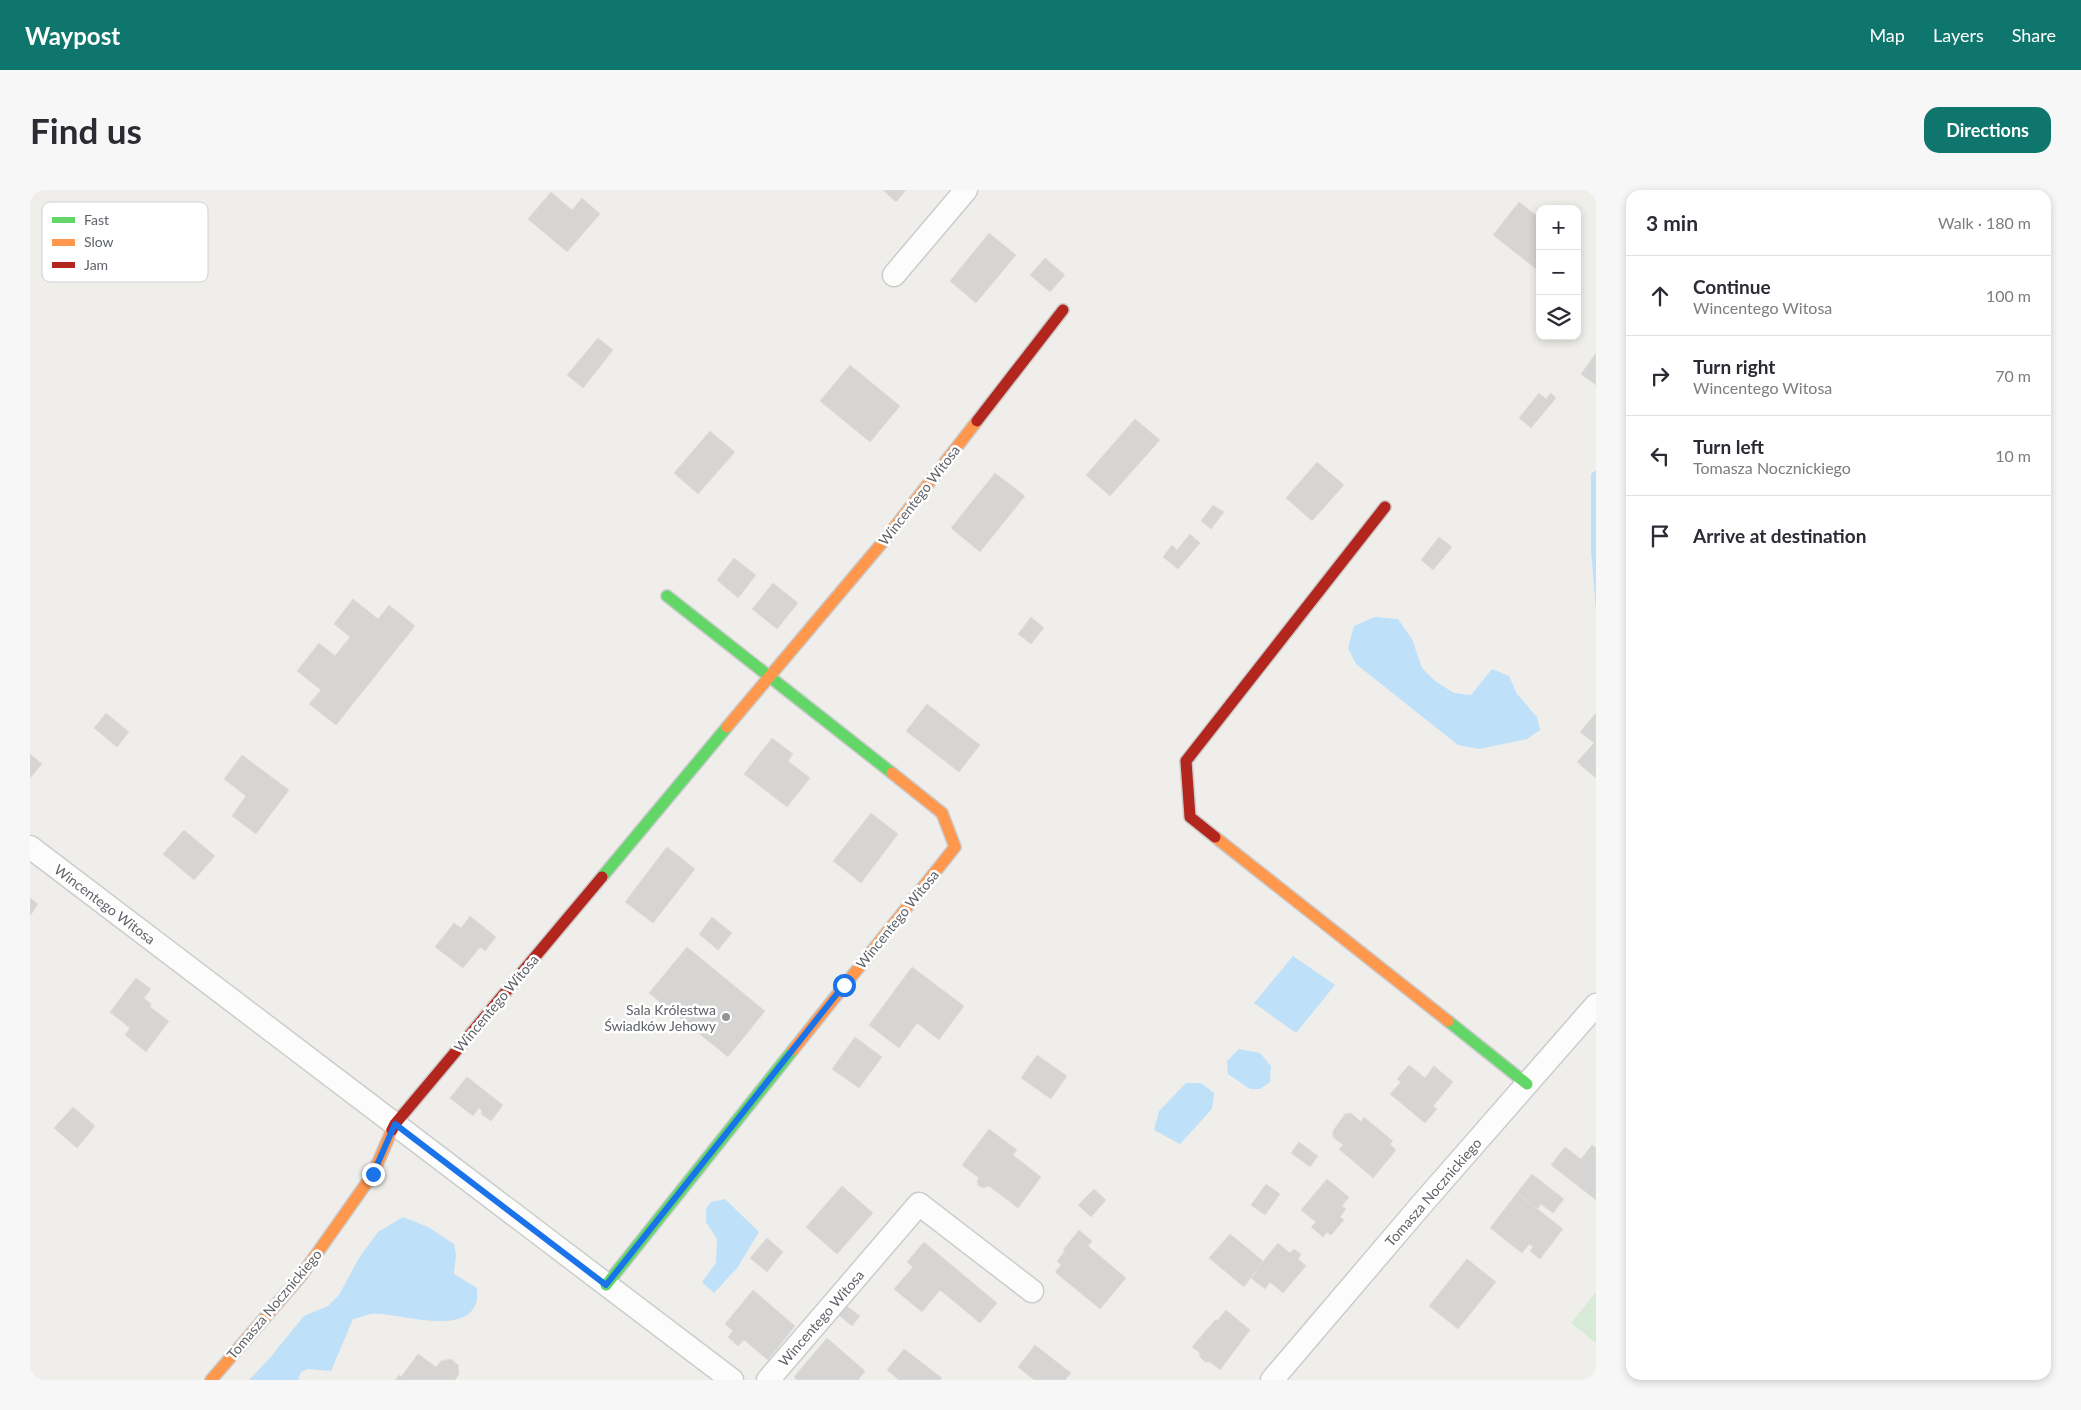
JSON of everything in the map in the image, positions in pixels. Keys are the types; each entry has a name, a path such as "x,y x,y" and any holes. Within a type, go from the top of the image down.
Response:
{"street":[{"path":"894,274 966,190"},
{"name":"Wincentego Witosa","path":"395,1124 886,537 1063,310"},
{"path":"1385,507 1186,760 1190,817 1527,1084"},
{"name":"Wincentego Witosa","path":"606,1285 878,942 955,848 942,813 668,596"},
{"name":"Wincentego Witosa","path":"30,847 732,1380"},
{"name":"Tomasza Nocznickiego","path":"1272,1380 1596,1005"},
{"name":"Tomasza Nocznickiego","path":"211,1380 301,1276 373,1174 395,1124"},
{"name":"Wincentego Witosa","path":"768,1380 919,1204 1032,1291"}],"green space":[{"path":"1596,1292 1596,1343 1571,1323"}],"water":[{"path":"1596,470 1596,611 1591,550 1591,474"},
{"path":"1375,617 1398,619 1412,639 1422,668 1435,681 1454,693 1471,695 1492,669 1509,676 1517,694 1537,717 1540,730 1527,739 1479,749 1458,745 1356,664 1348,648 1354,626"},
{"path":"1293,956 1335,985 1296,1033 1254,1003"},
{"path":"1239,1049 1260,1053 1271,1066 1270,1082 1260,1089 1250,1089 1228,1074 1227,1061"},
{"path":"1186,1083 1201,1083 1214,1093 1212,1109 1180,1144 1154,1130 1159,1111"},
{"path":"725,1199 759,1232 737,1268 714,1293 702,1282 716,1263 717,1239 706,1222 706,1209 711,1202"},
{"path":"403,1217 428,1227 454,1244 456,1255 454,1274 477,1288 477,1301 469,1313 458,1319 444,1321 382,1314 371,1314 353,1319 331,1371 308,1369 301,1372 298,1380 249,1380 304,1316 328,1306 339,1295 359,1258 378,1232"}],"building":[{"path":"883,190 906,190 896,202"},
{"path":"551,192 572,210 582,198 600,214 567,252 528,219"},
{"path":"1519,202 1536,215 1536,269 1493,235"},
{"path":"989,233 1016,255 976,303 950,281"},
{"path":"1045,258 1065,275 1050,292 1030,275"},
{"path":"598,338 613,350 583,388 567,375"},
{"path":"1596,353 1596,385 1581,374"},
{"path":"850,365 900,406 870,442 820,401"},
{"path":"1539,393 1546,399 1551,393 1556,398 1531,428 1519,418"},
{"path":"1135,419 1160,440 1110,496 1086,475"},
{"path":"710,431 735,452 698,494 674,473"},
{"path":"1317,462 1344,485 1312,521 1286,498"},
{"path":"995,473 1025,496 980,552 951,528"},
{"path":"1213,505 1224,512 1211,529 1201,521"},
{"path":"1190,534 1200,543 1178,569 1163,557 1172,545 1177,550"},
{"path":"1439,537 1452,547 1433,570 1421,560"},
{"path":"734,558 756,575 738,598 717,580"},
{"path":"773,583 798,603 777,629 752,609"},
{"path":"353,599 378,619 389,605 415,626 336,725 309,704 321,690 297,671 319,643 335,656 350,637 334,624"},
{"path":"1031,617 1044,628 1031,644 1018,634"},
{"path":"927,704 980,745 959,772 906,731"},
{"path":"106,713 129,732 117,747 94,728"},
{"path":"1596,713 1596,778 1577,762 1594,743 1580,732"},
{"path":"772,738 793,754 788,761 810,778 787,807 744,774"},
{"path":"30,754 42,764 30,778"},
{"path":"242,755 289,790 256,834 232,816 246,796 224,779"},
{"path":"871,813 898,834 861,883 833,861"},
{"path":"184,830 215,856 194,880 163,854"},
{"path":"667,847 695,869 653,923 625,902"},
{"path":"30,898 38,904 30,916"},
{"path":"470,916 496,937 485,951 480,947 463,968 435,947 454,923 461,928"},
{"path":"712,917 732,933 718,950 699,934"},
{"path":"687,947 765,1011 728,1057 649,993"},
{"path":"912,967 964,1006 939,1040 917,1023 899,1048 869,1025"},
{"path":"136,978 151,989 144,998 151,1004 150,1007 169,1021 146,1052 125,1035 130,1028 110,1012"},
{"path":"855,1037 882,1057 859,1088 832,1069"},
{"path":"1037,1055 1067,1076 1051,1099 1021,1078"},
{"path":"1409,1065 1425,1078 1434,1066 1453,1082 1433,1106 1437,1109 1425,1123 1390,1094 1401,1082 1397,1079"},
{"path":"467,1077 503,1105 491,1121 481,1114 482,1111 479,1108 473,1116 450,1098"},
{"path":"73,1107 95,1126 77,1148 54,1128"},
{"path":"1351,1113 1361,1122 1364,1117 1393,1141 1390,1144 1396,1150 1373,1178 1339,1149 1343,1145 1333,1137 1333,1131 1345,1114"},
{"path":"989,1129 1017,1150 1013,1155 1041,1177 1018,1208 989,1186 982,1188 978,1185 977,1181 979,1178 962,1165"},
{"path":"1299,1142 1318,1156 1310,1167 1291,1153"},
{"path":"1592,1145 1596,1148 1596,1200 1551,1165 1565,1147 1581,1159"},
{"path":"1532,1174 1564,1199 1553,1213 1541,1204 1537,1209 1517,1193"},
{"path":"1327,1179 1349,1197 1342,1206 1346,1209 1340,1217 1344,1220 1331,1235 1327,1232 1323,1237 1311,1227 1316,1222 1301,1210"},
{"path":"1266,1184 1280,1194 1265,1215 1251,1205"},
{"path":"842,1186 873,1213 837,1254 806,1227"},
{"path":"1094,1189 1106,1200 1091,1217 1078,1205"},
{"path":"1517,1193 1563,1229 1540,1259 1530,1251 1533,1247 1529,1244 1522,1253 1490,1228"},
{"path":"1079,1230 1092,1241 1088,1246 1126,1278 1100,1309 1055,1272 1061,1265 1057,1261 1065,1251 1063,1250"},
{"path":"1230,1234 1263,1261 1244,1287 1209,1258"},
{"path":"767,1238 783,1252 767,1272 750,1258"},
{"path":"924,1242 997,1303 980,1323 940,1290 922,1312 894,1289 913,1267 907,1262"},
{"path":"1278,1243 1290,1253 1294,1249 1301,1254 1298,1259 1306,1266 1283,1293 1270,1282 1265,1289 1251,1278"},
{"path":"1467,1259 1496,1282 1458,1329 1429,1306"},
{"path":"753,1290 795,1326 768,1360 744,1340 738,1346 728,1337 733,1331 725,1324"},
{"path":"844,1304 860,1316 852,1326 836,1313"},
{"path":"1226,1310 1250,1330 1220,1370 1210,1362 1205,1362 1200,1357 1199,1352 1192,1347"},
{"path":"827,1338 865,1371 858,1380 797,1380 794,1377"},
{"path":"1035,1345 1071,1373 1065,1380 1034,1380 1018,1367"},
{"path":"904,1349 942,1378 940,1380 899,1380 887,1370"},
{"path":"418,1354 436,1367 441,1361 451,1359 458,1365 459,1374 455,1380 395,1380 399,1375 401,1377"}],"traffic: fast":[{"path":"667,596 892,773"},
{"path":"602,877 727,727"},
{"path":"1448,1021 1527,1084"},
{"path":"606,1285 793,1050"}],"traffic: slow":[{"path":"727,727 887,537 977,421"},
{"path":"793,1050 955,847 942,813 892,773"},
{"path":"1215,837 1448,1021"},
{"path":"211,1380 301,1276 373,1174 392,1130"}],"traffic: jam":[{"path":"977,421 1063,310"},
{"path":"1215,837 1190,817 1186,761 1385,507"},
{"path":"392,1130 395,1124 602,877"}],"place":[{"name":"Sala Królestwa Świadków Jehowy","path":"726,1017"}],"route":[{"path":"373,1174 395,1124 606,1285 844,985"}]}
